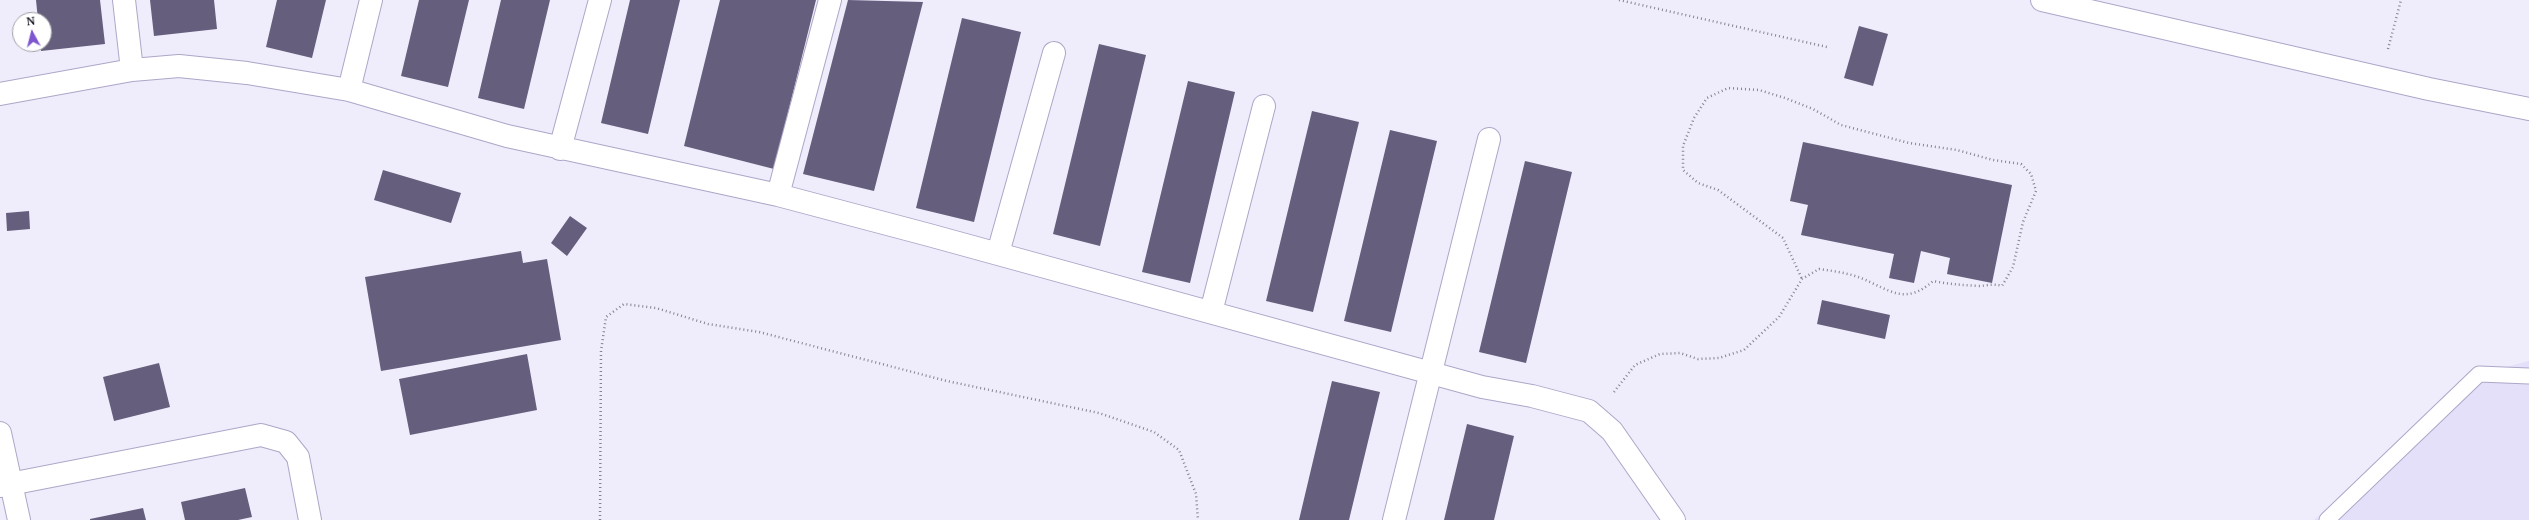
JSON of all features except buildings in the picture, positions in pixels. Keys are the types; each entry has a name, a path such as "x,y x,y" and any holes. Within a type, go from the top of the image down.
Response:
{"street":[{"path":"124,0 132,70"},
{"path":"349,90 372,0"},
{"path":"560,148 600,0"},
{"path":"778,196 830,0"},
{"path":"2042,0 2381,78 2529,109"},
{"path":"998,253 1054,53"},
{"path":"0,94 132,70 179,66 247,73 349,90 507,136 778,196 998,253 1430,372 1589,411 1612,431 1674,520"},
{"path":"1211,312 1264,106"},
{"path":"1394,520 1489,139"},
{"path":"0,433 6,485 19,520"},
{"path":"6,485 261,435 286,442 298,457 310,520"}],"lane":[{"path":"2327,520 2479,374 2529,376"}],"path":[{"path":"1620,0 1827,47"},
{"path":"2381,78 2401,0"},
{"path":"1589,411 1609,401 1619,383 1635,365 1660,354 1680,353 1698,359 1719,358 1744,350 1779,317 1802,279 1819,269 1841,272 1899,295 1921,292 1933,281 1983,286 1992,283 2002,286 2013,267 2023,222 2036,191 2031,174 2021,164 1993,160 1957,150 1909,143 1841,125 1813,108 1759,90 1728,88 1707,98 1694,118 1683,146 1683,170 1698,183 1718,190 1783,238 1802,279"},
{"path":"600,520 601,351 606,317 624,304 656,308 708,324 759,332 947,381 1099,413 1154,432 1179,450 1196,494 1198,520"}],"shaded area":[{"path":"2529,361 2529,520 2314,520 2479,374"}]}
